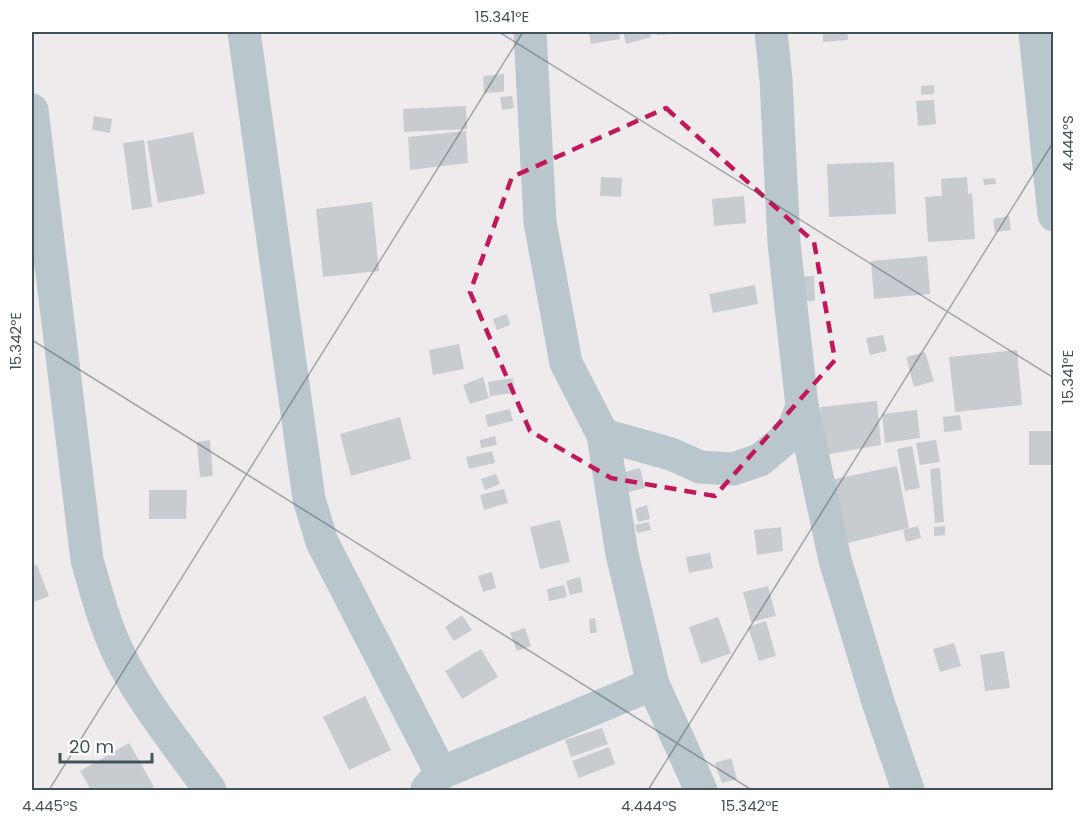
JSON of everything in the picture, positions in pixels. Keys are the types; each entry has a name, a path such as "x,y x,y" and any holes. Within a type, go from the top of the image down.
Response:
{"street":[{"path":"244,32 309,500 322,542 433,782 653,684"},
{"path":"530,32 540,222 566,363 603,435 622,554 653,684 701,790"},
{"path":"771,32 776,80 784,243 802,406 835,560 878,702 908,790"},
{"path":"1035,32 1053,214"},
{"path":"32,110 87,560 101,608 118,653 146,700 210,790"},
{"path":"603,435 671,454 700,467 733,469 760,460 792,433 802,406"}],"highlighted area":[{"path":"666,108 814,242 835,360 715,496 611,478 530,431 470,292 512,177"}],"building":[{"path":"589,32 619,32 620,39 591,44"},
{"path":"623,32 650,32 651,37 626,44"},
{"path":"657,32 679,32 680,33 657,35"},
{"path":"823,32 847,32 848,40 823,42"},
{"path":"504,74 504,92 484,93 483,76"},
{"path":"934,85 934,94 921,95 921,86"},
{"path":"512,96 514,108 502,110 500,97"},
{"path":"934,100 936,124 918,126 916,101"},
{"path":"466,106 467,129 404,132 403,109"},
{"path":"94,116 112,119 110,133 92,130"},
{"path":"466,131 468,163 410,170 408,137"},
{"path":"193,132 205,194 158,203 147,141"},
{"path":"144,140 152,207 132,210 123,143"},
{"path":"894,162 896,214 829,217 827,164"},
{"path":"601,177 622,178 621,197 600,196"},
{"path":"967,177 968,194 972,193 975,239 928,242 925,197 942,196 941,179"},
{"path":"995,178 996,184 984,185 983,179"},
{"path":"744,196 746,223 714,226 712,199"},
{"path":"372,202 379,271 323,277 316,209"},
{"path":"1009,216 1011,230 995,232 993,219"},
{"path":"927,256 930,294 874,299 871,261"},
{"path":"814,276 815,301 795,301 793,277"},
{"path":"755,285 758,304 713,313 709,294"},
{"path":"507,314 510,325 497,330 493,319"},
{"path":"883,335 887,351 870,355 866,338"},
{"path":"459,344 464,369 433,375 429,350"},
{"path":"1017,350 1022,405 955,412 949,357"},
{"path":"925,352 934,381 914,387 906,357"},
{"path":"483,377 489,398 470,404 463,385"},
{"path":"513,378 515,393 490,396 488,382"},
{"path":"877,401 881,445 824,455 820,407"},
{"path":"510,409 513,421 488,427 485,415"},
{"path":"917,410 920,438 885,443 882,414"},
{"path":"960,415 962,430 944,432 943,417"},
{"path":"400,417 411,459 351,476 340,434"},
{"path":"1029,431 1052,431 1052,465 1029,465"},
{"path":"495,436 497,445 481,448 480,440"},
{"path":"210,440 213,476 200,477 197,442"},
{"path":"936,440 940,462 920,465 916,443"},
{"path":"912,446 920,488 905,491 897,449"},
{"path":"492,451 495,463 469,469 466,457"},
{"path":"897,466 909,528 844,544 830,480"},
{"path":"640,468 645,488 629,492 624,472"},
{"path":"940,468 944,522 935,523 930,469"},
{"path":"496,474 500,484 485,490 481,479"},
{"path":"504,489 508,503 484,510 480,495"},
{"path":"149,490 187,490 186,519 149,519"},
{"path":"647,505 650,519 638,522 635,509"},
{"path":"560,520 570,562 540,569 530,527"},
{"path":"649,522 651,530 637,533 635,525"},
{"path":"918,526 921,538 906,542 903,530"},
{"path":"945,526 945,535 934,536 934,527"},
{"path":"781,527 783,551 757,555 754,530"},
{"path":"710,553 713,568 689,573 686,557"},
{"path":"37,565 49,596 32,603 32,567"},
{"path":"492,572 496,588 483,592 478,576"},
{"path":"580,577 583,592 570,595 566,581"},
{"path":"564,585 567,597 549,601 547,589"},
{"path":"768,586 776,616 751,622 743,592"},
{"path":"462,615 472,630 454,641 445,627"},
{"path":"718,617 731,653 701,664 689,627"},
{"path":"595,618 597,633 590,633 589,619"},
{"path":"766,621 776,656 759,661 748,627"},
{"path":"525,628 531,646 517,651 510,633"},
{"path":"954,643 961,666 940,672 933,649"},
{"path":"481,649 498,677 462,699 445,671"},
{"path":"1004,651 1010,688 985,691 980,655"},
{"path":"365,696 391,750 349,770 323,717"},
{"path":"602,728 608,744 571,757 565,740"},
{"path":"129,743 154,787 148,790 91,790 80,771"},
{"path":"609,747 615,764 579,778 572,761"},
{"path":"731,758 737,779 722,783 715,763"}]}
